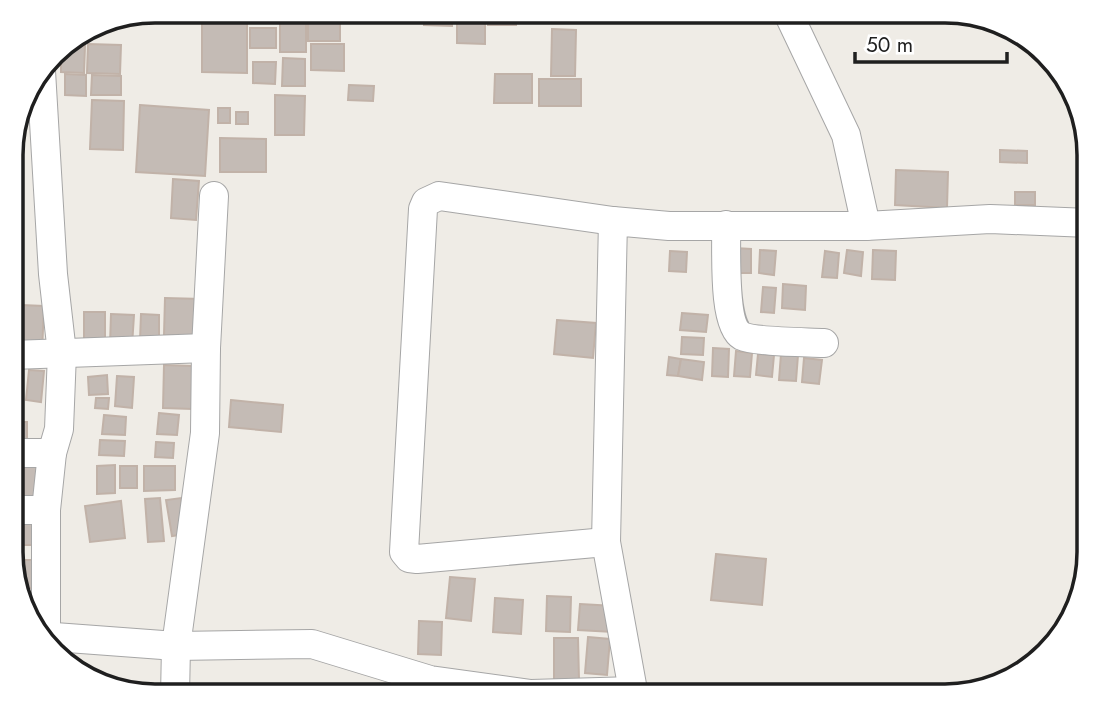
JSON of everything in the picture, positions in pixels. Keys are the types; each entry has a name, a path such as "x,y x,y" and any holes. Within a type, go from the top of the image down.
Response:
{"street":[{"path":"793,23 846,135 866,226"},
{"path":"42,86 53,274 62,353 59,429 52,453 46,510 43,623"},
{"path":"175,684 176,646 205,433 206,348 214,195"},
{"path":"606,542 418,559 409,558 404,552 422,223 426,202 439,196 613,221 669,226 866,226 990,219 1077,223"},
{"path":"613,221 606,542 632,684"},
{"path":"726,225 729,314 735,330 748,338 824,343"},
{"path":"23,355 206,348"},
{"path":"23,453 52,453"},
{"path":"23,510 46,510"},
{"path":"54,637 176,646 312,644 419,684"}],"building":[{"path":"202,23 247,23 247,73 202,72"},
{"path":"280,23 306,23 306,52 280,52"},
{"path":"308,23 340,23 340,41 308,41"},
{"path":"424,23 452,23 452,26"},
{"path":"457,23 485,23 485,44 457,43"},
{"path":"488,23 516,23 516,25"},
{"path":"250,28 276,28 276,48 250,48"},
{"path":"552,29 576,30 575,76 551,76"},
{"path":"88,44 121,45 120,74 87,73"},
{"path":"311,44 344,44 344,71 311,70"},
{"path":"81,46 85,46 84,73 61,72 61,63"},
{"path":"283,58 305,59 305,86 282,86"},
{"path":"253,62 276,62 275,84 253,83"},
{"path":"65,74 86,75 86,96 65,95"},
{"path":"495,74 532,74 532,103 494,103"},
{"path":"92,75 121,76 121,95 91,95"},
{"path":"539,79 581,79 581,106 539,106"},
{"path":"349,85 374,86 373,101 348,100"},
{"path":"275,95 305,96 304,135 275,135"},
{"path":"92,100 124,101 123,150 90,149"},
{"path":"140,105 209,110 205,176 136,172"},
{"path":"218,108 230,108 230,123 218,123"},
{"path":"236,112 248,112 248,124 236,124"},
{"path":"220,138 266,139 266,172 220,172"},
{"path":"1000,150 1027,151 1027,163 1000,162"},
{"path":"896,170 948,172 947,208 895,205"},
{"path":"173,179 199,181 196,220 171,218"},
{"path":"1015,192 1035,192 1035,205 1015,205"},
{"path":"735,248 751,249 751,273 735,273"},
{"path":"760,250 776,251 774,275 759,273"},
{"path":"847,250 863,252 861,276 844,273"},
{"path":"873,250 896,251 895,280 872,279"},
{"path":"670,251 687,252 686,272 669,271"},
{"path":"825,251 839,253 837,278 822,277"},
{"path":"783,284 806,286 805,310 782,308"},
{"path":"763,287 776,288 774,313 761,312"},
{"path":"165,298 202,299 200,337 164,335"},
{"path":"23,305 44,306 42,352 23,351"},
{"path":"84,312 105,312 105,340 84,340"},
{"path":"682,313 708,315 706,332 680,330"},
{"path":"111,314 134,315 132,346 110,345"},
{"path":"141,314 159,315 159,341 140,340"},
{"path":"557,320 596,323 593,358 554,354"},
{"path":"682,337 704,338 703,355 681,354"},
{"path":"713,348 729,349 728,377 712,376"},
{"path":"736,351 752,353 750,377 734,376"},
{"path":"758,354 774,355 772,377 756,375"},
{"path":"781,354 798,355 796,381 779,380"},
{"path":"669,357 681,359 678,376 667,375"},
{"path":"804,358 822,360 819,384 802,382"},
{"path":"681,359 704,362 702,380 678,376"},
{"path":"164,365 193,366 192,409 163,408"},
{"path":"29,370 44,371 41,402 26,400"},
{"path":"107,375 108,394 89,395 88,377"},
{"path":"117,376 134,377 132,408 115,406"},
{"path":"96,398 109,398 108,409 95,408"},
{"path":"231,400 283,405 281,432 229,427"},
{"path":"159,413 179,415 177,435 157,434"},
{"path":"104,415 126,417 125,435 102,434"},
{"path":"23,422 27,422 27,439 23,439"},
{"path":"100,440 125,441 124,456 99,455"},
{"path":"156,442 174,443 173,458 155,457"},
{"path":"52,462 53,499 23,500 23,463"},
{"path":"115,465 115,493 97,494 97,466"},
{"path":"120,466 137,466 137,488 120,488"},
{"path":"144,466 175,466 175,490 144,491"},
{"path":"160,498 164,541 148,542 145,499"},
{"path":"181,498 186,534 172,536 166,500"},
{"path":"121,501 125,538 90,542 85,506"},
{"path":"23,517 40,517 40,545 23,545"},
{"path":"716,554 766,559 762,605 711,600"},
{"path":"23,560 33,560 33,588 27,586"},
{"path":"450,577 475,579 471,621 446,618"},
{"path":"547,596 571,597 570,632 546,631"},
{"path":"495,598 523,600 521,634 493,632"},
{"path":"580,604 614,606 613,632 578,630"},
{"path":"419,621 442,622 441,655 418,654"},
{"path":"588,637 610,639 607,675 585,673"},
{"path":"554,638 578,638 579,680 554,681"}]}
